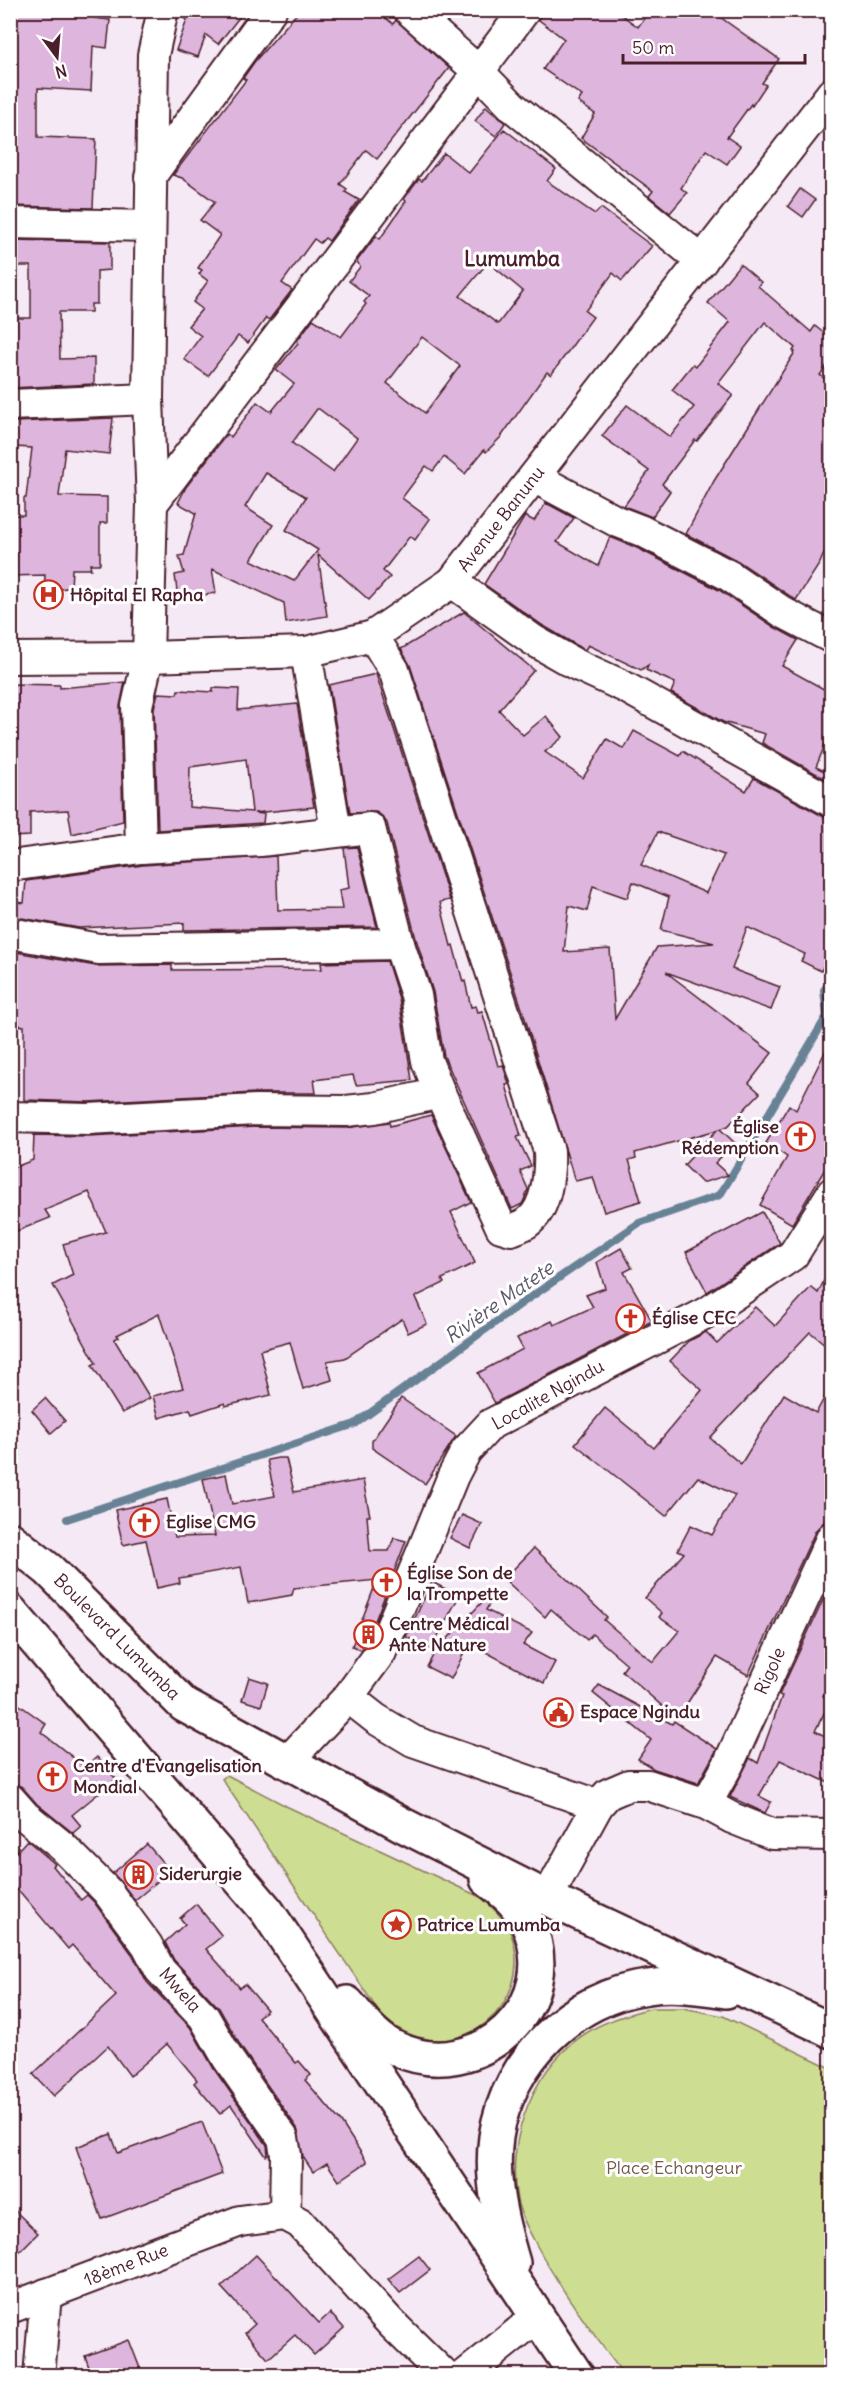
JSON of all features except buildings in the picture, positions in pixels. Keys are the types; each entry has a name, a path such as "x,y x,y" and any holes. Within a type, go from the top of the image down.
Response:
{"highway":[{"name":"Boulevard Lumumba","path":"10,1539 49,1570 184,1705 403,1825"},
{"path":"10,1611 372,2032 396,2049 424,2058 454,2058 482,2049 507,2033 525,2009 535,1981 536,1951 528,1922 511,1897 403,1825"},
{"path":"403,1825 547,1898 831,2031"},
{"path":"267,1911 577,2376"},
{"path":"530,2305 502,2225 495,2171 496,2138 501,2113 511,2089 523,2067 541,2044 589,2005 617,1994 649,1986 695,1987 725,1991 790,2012"}],"street":[{"path":"141,848 137,706 148,657 152,504 148,399 153,55 164,10"},
{"path":"150,177 271,10"},
{"path":"409,10 513,107 702,261"},
{"path":"152,504 525,10"},
{"name":"Avenue Banunu","path":"10,658 306,652 373,636 452,582 831,93"},
{"path":"10,223 150,226"},
{"path":"10,405 148,399"},
{"path":"534,477 616,521 642,531 728,576 784,614 831,638"},
{"path":"452,582 533,640 575,664 623,686 831,802"},
{"path":"10,866 141,848 260,841 370,828 399,944 416,995 427,1061 440,1094 501,1227 511,1230 529,1221 542,1200 550,1177 549,1151 394,670 373,636"},
{"path":"306,652 336,831"},
{"path":"10,933 99,949 399,944"},
{"path":"10,1117 88,1119 256,1110 346,1111 374,1108 440,1094"},
{"name":"Localite Ngindu","path":"287,1762 348,1696 381,1652 453,1476 466,1451 491,1424 708,1312 793,1255 831,1193"},
{"name":"Rigole","path":"706,1804 728,1765 831,1537"},
{"path":"348,1696 376,1719 413,1741 598,1805"},
{"path":"547,1898 598,1805 608,1794 629,1785 648,1785 706,1804 732,1818 772,1834 831,1835"},
{"name":"Mwela","path":"10,1799 25,1816 62,1846 107,1891 147,1945 160,1970 204,2017 228,2060 283,2138 286,2155 285,2215"},
{"path":"285,2215 300,2223 391,2323 445,2376"},
{"name":"18ème Rue","path":"10,2308 240,2221 285,2215"},
{"path":"39,2376 46,2294"},
{"path":"464,2376 530,2305"}],"green space":[{"path":"227,1775 288,1807 482,1898 510,1931 516,1962 512,1985 502,2005 487,2022 468,2034 446,2040 423,2038 399,2029 381,2015 222,1779"},
{"name":"Place Echangeur","path":"651,2008 683,2008 723,2016 831,2068 831,2375 624,2375 567,2296 520,2212 514,2176 516,2152 520,2127 528,2104 540,2082 554,2061 571,2044 591,2030 613,2020"}],"waterway":[{"name":"Rivière Matete","path":"67,1519 355,1424 522,1303 639,1223 720,1195 827,1016 824,990 832,981"}],"place":[{"name":"Hôpital El Rapha","path":"49,595"},
{"name":"Église Rédemption","path":"800,1137"},
{"name":"Église CEC","path":"631,1318"},
{"name":"Eglise CMG","path":"145,1522"},
{"name":"Église Son de la Trompette","path":"386,1583"},
{"name":"Centre Médical Ante Nature","path":"368,1634"},
{"name":"Espace Ngindu","path":"559,1712"},
{"name":"Centre d'Evangelisation Mondial","path":"52,1776"},
{"name":"Siderurgie","path":"138,1874"},
{"name":"Patrice Lumumba","path":"396,1925"}],"district":[{"name":"Lumumba","path":"512,259"}]}
